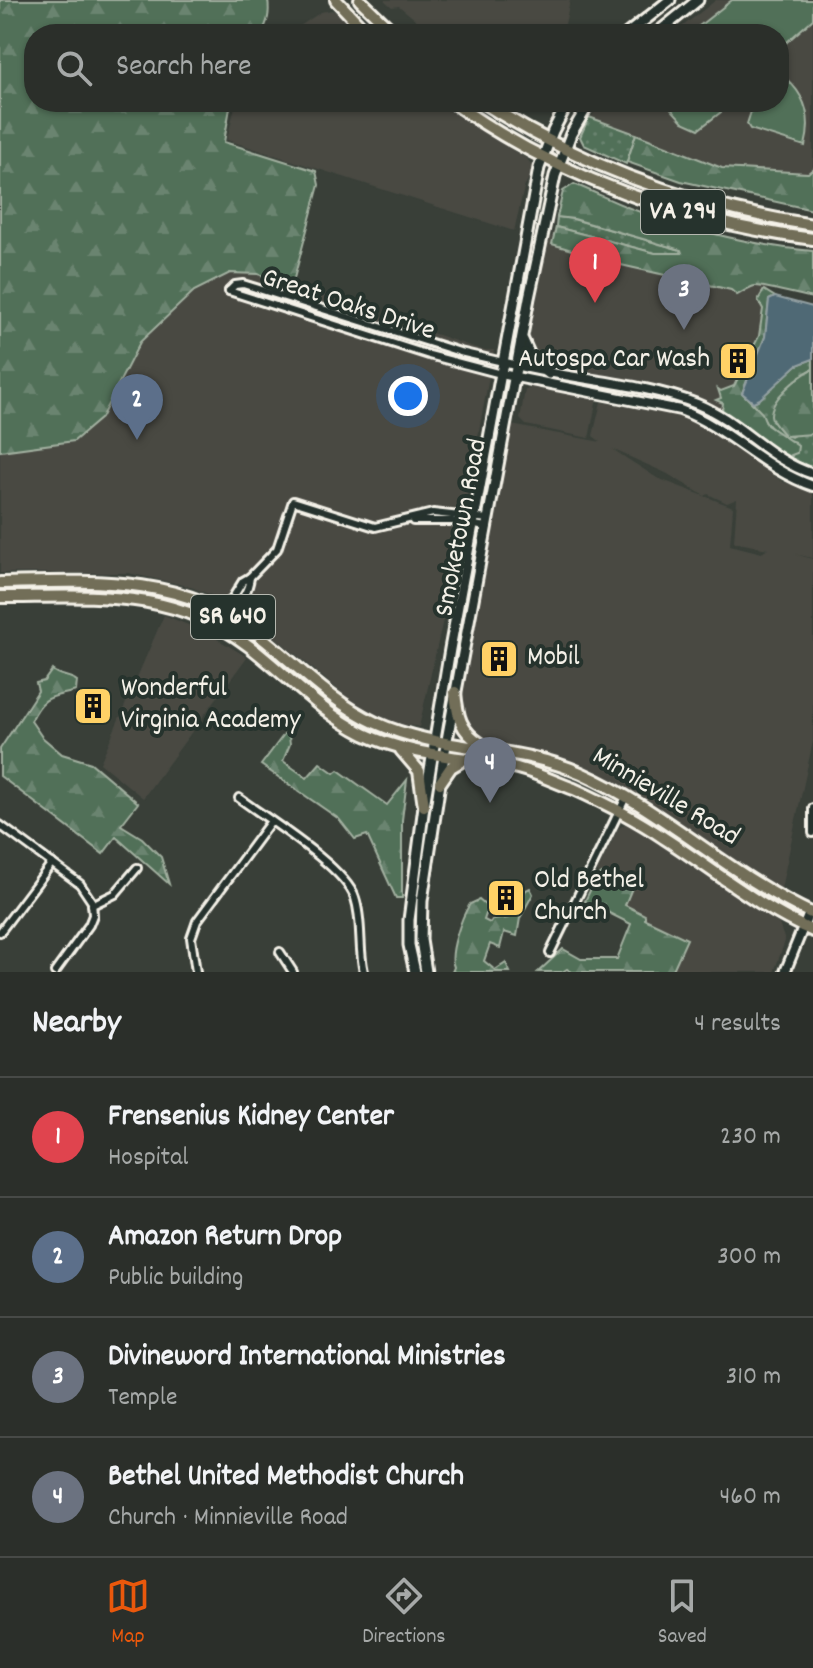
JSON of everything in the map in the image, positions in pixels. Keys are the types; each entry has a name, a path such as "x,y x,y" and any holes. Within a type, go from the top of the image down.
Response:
{"main road":[{"path":"336,0 359,24"},
{"path":"360,0 385,24"},
{"path":"640,24 670,0"},
{"path":"668,24 698,0"},
{"name":"VA 294","path":"469,112 543,155 600,182 679,211 740,227 813,239"},
{"name":"VA 294","path":"499,112 548,141 604,168 681,196 751,215 813,225"},
{"name":"Smoketown Road","path":"415,972 409,945 409,920 424,806 438,755 474,521 527,228 543,155 563,112"},
{"name":"Smoketown Road","path":"440,741 455,692 522,335 558,163 584,112"},
{"path":"522,335 532,360 549,374"},
{"name":"Minnieville Road","path":"0,583 136,583 179,592 229,614 258,634 334,699 357,713 392,729 550,761 583,774 675,827 760,887 812,911"},
{"name":"Minnieville Road","path":"0,597 130,597 172,606 205,618 250,647 330,713 362,733 396,746 530,772 619,811 667,839 750,898 808,929"},
{"path":"455,692 457,716 463,728 486,747"},
{"path":"396,746 419,771 424,806"},
{"name":"Smoketown Road","path":"426,972 421,940 422,901 440,783 438,755"},
{"path":"440,783 451,767 467,760"}],"street":[{"name":"Great Oaks Drive","path":"501,374 429,355 229,291 235,285 244,284 460,352 503,362"},
{"path":"503,362 549,374 662,394 702,406 730,422 775,456 813,474"},
{"path":"501,374 660,405 697,416 774,468 813,486"},
{"path":"697,416 702,406"},
{"path":"221,627 238,587 277,549 293,501 375,527 433,513 487,523"},
{"path":"550,953 626,797"},
{"path":"239,798 332,867 354,893 364,972"},
{"path":"813,808 813,833"},
{"path":"196,972 191,938 197,921 271,821"},
{"path":"0,825 80,884 92,905 93,915 89,925 55,972"},
{"path":"0,932 52,863"},
{"path":"92,905 115,894 137,868"},
{"path":"785,972 808,929 812,911"},
{"path":"280,952 293,972"}],"shaded area":[{"path":"384,0 570,0 565,24 421,24 399,6 392,7"},
{"path":"716,0 813,0 813,169 808,173 722,168 591,117 595,112 789,112 789,24 686,24"},
{"path":"332,10 348,24 303,24 321,12"},
{"path":"234,112 451,112 527,159 532,165 532,172 524,188 514,231 227,140"},
{"path":"553,232 663,264 768,271 764,327 759,344 725,416 713,408 553,371 537,362 529,340 546,248"},
{"path":"230,273 258,274 482,350 494,350 447,602 419,727 399,724 370,712 348,698 245,612 188,586 128,573 0,573 0,451 74,441 101,418 140,342 194,291"},
{"path":"534,386 597,398 589,438 526,425 520,419 525,390"},
{"path":"601,402 688,416 783,482 813,491 813,558 794,554 813,559 813,741 779,898 595,780 486,747 463,728 455,692 506,424 601,442 593,436","holes":["612,449 666,473 705,496 708,494 727,503 737,499 734,542 768,549 762,553 730,545 733,507 657,478"]},
{"path":"164,615 207,633 247,657 143,798 100,763"},
{"path":"625,824 664,845 779,924 785,941 774,972 672,972 686,939 644,919 645,915 624,905 632,888 597,872 618,829"}],"green space":[{"path":"0,0 268,0 266,24 24,24 24,112 229,112 224,142 316,171 319,185 292,286 258,274 230,273 194,291 140,342 101,418 74,441 0,451"},
{"path":"732,0 813,0 813,19 789,40 789,24 702,24"},
{"path":"789,81 800,96 807,114 805,146 750,129 747,124 751,112 789,112"},
{"path":"674,112 721,112 699,129 683,122"},
{"path":"589,117 636,134 626,164 584,145 580,137"},
{"path":"636,134 722,168 808,173 813,169 813,210 681,181 627,162"},
{"path":"574,184 634,210 684,226 748,242 813,251 813,298 759,286 750,287 737,295 731,290 621,265 552,244 556,227 655,253 682,253 681,250 574,219 557,217 563,191"},
{"path":"557,217 681,250 682,253 655,253 556,227"},
{"path":"764,290 775,297 769,300 765,337 742,393 762,413 767,425 798,446 797,453 786,457 722,411 723,403 716,400 721,398 718,389 721,391 734,386 759,336 763,309 758,300"},
{"path":"813,359 813,369 800,376 772,420 782,433 791,437 798,433 813,434 813,468 786,457 792,456 795,442 775,432 753,402 797,365"},
{"path":"813,369 813,434 785,436 773,421 772,408 787,388"},
{"path":"52,670 77,681 76,691 44,701 31,721 42,737 62,754 91,763 138,803 121,825 142,838 161,857 169,884 116,837 103,854 0,776 0,749 38,691 36,683 44,681"},
{"path":"288,729 290,744 283,761 307,778 320,763 334,773 338,770 387,805 407,780 402,820 402,898 396,898 367,835 355,839 339,819 261,765"},
{"path":"602,874 632,888 625,905 645,915 645,919 687,939 672,972 571,972 567,969 562,972 538,972 563,949 581,959 617,959 631,924 585,901 596,878"},
{"path":"530,888 533,894 520,918 517,936 504,932 500,948 490,944 484,961 495,970 506,963 510,972 452,972 457,935 470,904 479,900 485,905 484,920 490,923 508,918"}],"water":[{"path":"775,297 813,307 813,359 797,365 753,402 742,393 765,337 769,300"}],"place":[{"name":"Frensenius Kidney Center","path":"595,303"},
{"name":"Divineword International Ministries","path":"684,330"},
{"name":"Autospa Car Wash","path":"738,361"},
{"name":"Amazon Return Drop","path":"137,440"},
{"name":"Mobil","path":"499,659"},
{"name":"Wonderful Virginia Academy","path":"93,706"},
{"name":"Bethel United Methodist Church","path":"490,803"},
{"name":"Old Bethel Church","path":"506,898"}]}
